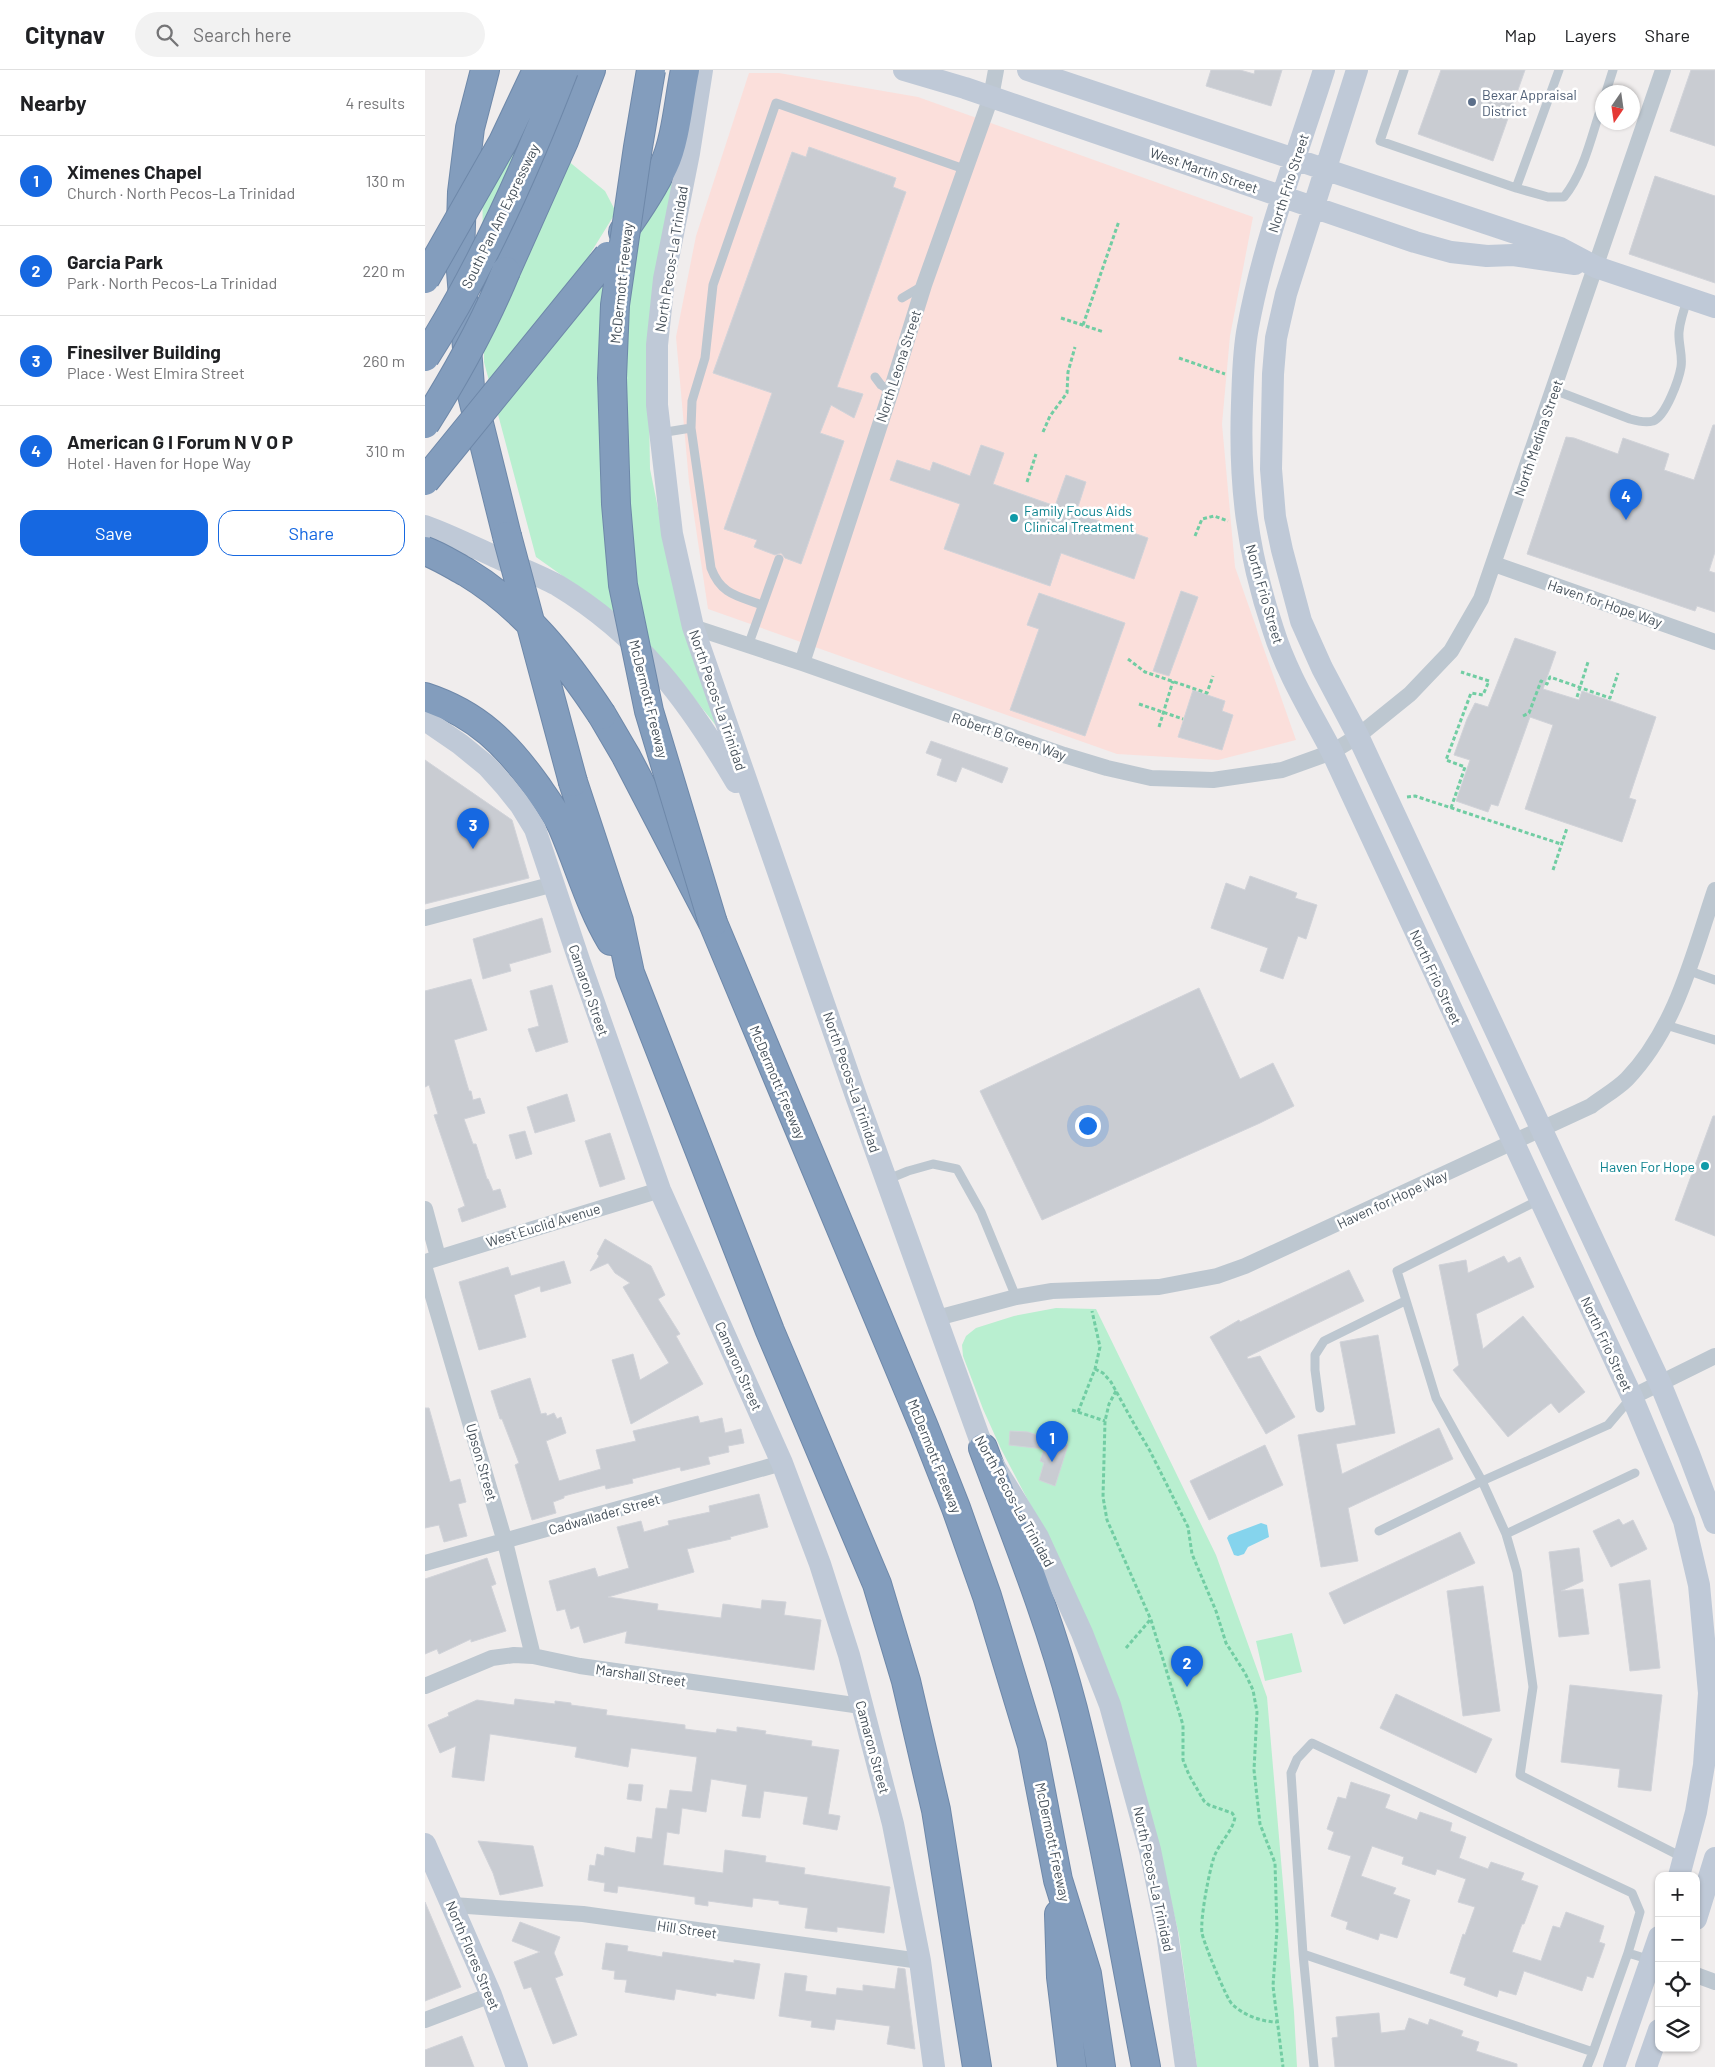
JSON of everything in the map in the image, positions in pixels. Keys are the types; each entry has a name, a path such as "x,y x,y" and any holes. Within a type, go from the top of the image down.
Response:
{"highway":[{"path":"485,70 470,128 462,192 460,258 470,387 507,536 573,782 619,921 630,973"},
{"path":"425,279 503,142 537,70"},
{"name":"South Pan Am Expressway","path":"425,357 460,298 487,246 541,131 564,70"},
{"name":"South Pan Am Expressway","path":"425,424 454,378 489,313 564,141 591,70"},
{"name":"McDermott Freeway","path":"651,70 615,305 612,378 616,504 623,585 649,712 713,923 924,1427 956,1508 987,1596 1032,1745 1058,1880 1087,1974 1101,2067"},
{"path":"425,480 608,256 648,195 665,164 696,76"},
{"name":"South Pan Am Expressway","path":"425,401 506,271"},
{"path":"425,551 483,583 512,605 561,656 602,714 626,756 713,923"},
{"path":"425,697 452,706 469,716 501,742 519,762 561,825 599,920 630,973 770,1331 877,1584 905,1681 936,1810 977,2067"},
{"path":"983,1448 1048,1622 1072,1708 1095,1804 1146,2067"},
{"path":"1058,1880 1061,1977 1072,2067"},
{"path":"1087,1974 1116,2044 1120,2067"}],"main road":[{"path":"696,76 714,70"},
{"name":"West Martin Street","path":"904,70 991,97 1415,242 1451,252 1487,256 1513,255 1596,267"},
{"name":"West Martin Street","path":"1028,70 1560,248 1596,267 1715,307"},
{"name":"North Frio Street","path":"1324,70 1265,259 1248,328 1243,372 1241,470 1246,521 1252,556 1273,631 1295,680 1332,752 1632,1397 1684,1521 1699,1585 1710,1646 1704,1765 1696,1812 1682,1867"},
{"name":"North Frio Street","path":"1357,70 1327,170 1286,294 1276,338 1273,374 1271,469 1275,517 1281,550 1301,621 1322,668 1358,736 1660,1383 1707,1492 1715,1523"},
{"name":"North Pecos-La Trinidad","path":"696,76 664,279 657,345 657,405 672,534 693,628 766,841 983,1448 1038,1537 1082,1633 1110,1706 1150,1850 1170,1952 1186,2067"},
{"path":"425,526 556,585 604,618 637,646 677,691 696,716 748,803 766,841"},
{"name":"Camaron Street","path":"425,720 473,754 505,786 521,806 535,829 661,1190 782,1463 821,1564 849,1655 893,1824 920,1961 933,2067"},
{"name":"North Flores Street","path":"425,1844 491,1995 517,2067"},
{"path":"1697,1917 1715,1858"},
{"path":"1614,2067 1655,1961"},
{"path":"1646,2067 1655,2041"}],"street":[{"name":"North Leona Street","path":"802,663 924,285 967,170 991,97 996,70"},
{"name":"North Medina Street","path":"1332,752 1358,736 1410,694 1451,651 1481,599 1663,70"},
{"name":"Haven for Hope Way","path":"1494,564 1715,642"},
{"name":"Robert B Green Way","path":"693,628 802,663 1064,755 1107,768 1151,778 1213,780 1243,777 1282,770 1332,752"},
{"path":"425,918 554,884"},
{"name":"Haven for Hope Way","path":"937,1318 1016,1296 1052,1291 1159,1287 1217,1276 1245,1266 1591,1106 1626,1080 1641,1063 1666,1025 1715,890"},
{"name":"West Euclid Avenue","path":"432,1260 661,1190"},
{"path":"425,1209 432,1260"},
{"name":"Upson Street","path":"425,1268 505,1542 533,1656"},
{"path":"1632,1397 1715,1356"},
{"name":"Cadwallader Street","path":"425,1563 782,1463"},
{"name":"Marshall Street","path":"425,1686 493,1658 515,1655 533,1656 580,1666 861,1706"},
{"name":"Hill Street","path":"453,1905 583,1914 920,1961"},
{"path":"1700,1976 1715,1982"},
{"path":"425,2020 491,1995"}],"lane":[{"path":"1404,70 1380,141 1516,188 1548,197 1564,197 1573,186 1595,125"},
{"path":"1516,188 1559,70"},
{"path":"1608,85 1613,70"},
{"path":"762,605 728,593 716,582 711,568 691,428 693,401 705,358 713,285 776,103 967,170"},
{"path":"902,298 924,285"},
{"path":"1554,390 1630,419 1642,422 1654,420 1668,404 1681,367 1680,323 1688,298"},
{"path":"875,377 881,385 891,391"},
{"path":"660,433 691,428"},
{"path":"748,646 779,559"},
{"path":"1687,970 1715,980"},
{"path":"1666,1025 1715,1040"},
{"path":"886,1180 933,1164 957,1169 981,1212 1016,1296"},
{"path":"1539,1200 1397,1270 1436,1398 1481,1480 1506,1534 1517,1572 1533,1687 1520,1775 1682,1867"},
{"path":"1319,1408 1315,1355 1324,1341 1405,1301"},
{"path":"1379,1531 1481,1480 1608,1425 1632,1397"},
{"path":"1506,1534 1635,1473"},
{"path":"1314,2067 1303,1954 1291,1773 1297,1759 1312,1743 1632,1893 1640,1912 1628,1953 1587,2067"},
{"path":"1628,1953 1655,1961"},
{"path":"1303,1954 1593,2052"}],"path":[{"path":"1083,325 1119,222"},
{"path":"1061,318 1105,332"},
{"path":"1043,432 1051,416 1067,393 1068,372 1075,347"},
{"path":"1179,358 1223,374 1230,372"},
{"path":"1027,482 1036,454"},
{"path":"1195,536 1202,519 1209,516 1227,520 1233,524"},
{"path":"1128,659 1145,672 1207,692 1213,676"},
{"path":"1577,697 1589,662"},
{"path":"1451,808 1465,766 1446,760 1471,693 1483,695 1489,681 1461,672"},
{"path":"1523,716 1529,713 1541,681 1547,684 1550,677 1610,698 1618,673"},
{"path":"1159,727 1173,682"},
{"path":"1139,704 1183,719"},
{"path":"1399,798 1415,796 1561,844"},
{"path":"1553,870 1567,828"},
{"path":"1078,1412 1095,1369 1100,1347 1091,1311"},
{"path":"1095,1369 1107,1377 1116,1391 1150,1451 1188,1527 1192,1554 1216,1611 1226,1642 1253,1690 1257,1712 1254,1770 1259,1815 1262,1831 1275,1863 1277,1929 1273,1986 1283,2067"},
{"path":"1116,1391 1109,1404 1105,1421 1103,1497 1107,1520 1151,1620 1183,1726 1183,1760 1189,1775 1203,1801 1232,1813 1235,1817 1234,1824 1229,1829 1214,1856 1207,1882 1202,1933 1230,2004 1252,2016 1269,2022 1277,2022"},
{"path":"1072,1410 1105,1421"},
{"path":"1126,1648 1151,1620"}],"shaded area":[{"path":"749,73 779,73 918,97 1253,217 1230,336 1222,424 1235,567 1296,740 1218,760 1117,754 708,609 689,482 676,337 696,236"}],"green space":[{"path":"503,108 605,191 616,212 590,254 610,270 668,190 670,181 677,186 648,349 650,469 678,606 722,733 665,662 591,596 536,557 484,362 482,154"},
{"path":"1056,1308 1096,1309 1216,1555 1267,1697 1297,2067 1197,2067 1179,1935 1151,1816 1051,1544 1001,1449 983,1409 963,1356 962,1345 966,1336 976,1328 1014,1316"},
{"path":"1292,1633 1302,1672 1265,1681 1256,1641"}],"water":[{"path":"1261,1523 1267,1525 1269,1537 1248,1547 1244,1554 1234,1555 1227,1538 1229,1535"}],"building":[{"path":"1211,70 1240,70 1254,74 1255,70 1282,70 1271,106 1206,86"},
{"name":"Bexar Appraisal District","path":"1441,70 1525,70 1493,161 1418,134"},
{"path":"1691,70 1715,70 1715,146 1670,131"},
{"path":"809,147 896,178 893,187 906,192 837,387 863,394 854,418 831,405 820,433 844,441 801,564 785,558 781,553 775,555 754,547 757,540 724,529 772,393 713,373 792,152 806,157"},
{"path":"1655,176 1715,196 1715,283 1629,254"},
{"path":"1713,425 1715,425 1715,552 1709,571 1715,573 1715,612 1697,606 1695,611 1527,554 1566,437 1574,438 1618,454 1623,438 1669,454 1664,470 1694,480"},
{"name":"Family Focus Aids Clinical Treatment","path":"981,445 1004,453 993,484 1055,506 1066,475 1086,482 1076,513 1148,538 1134,579 1061,553 1050,586 944,549 960,504 890,480 897,460 930,471 933,462 970,476"},
{"path":"1181,591 1198,597 1169,676 1153,671"},
{"path":"1039,593 1125,623 1085,736 1010,710 1039,629 1027,625"},
{"path":"1515,638 1556,652 1543,689 1579,700 1582,691 1656,717 1629,798 1636,800 1622,842 1525,809 1553,725 1530,717 1498,806 1491,804 1488,812 1456,801 1470,760 1454,755 1467,719 1475,703 1488,707"},
{"path":"1193,690 1225,701 1222,711 1233,715 1222,750 1178,737"},
{"path":"931,741 1008,768 1002,783 962,767 956,782 937,775 942,759 926,753"},
{"path":"425,760 512,820 529,878 425,904"},
{"path":"1250,876 1297,893 1295,898 1317,905 1306,939 1298,936 1283,979 1260,971 1268,948 1211,928 1226,883 1245,890"},
{"path":"542,918 551,952 509,964 511,971 483,979 473,939"},
{"path":"471,979 487,1030 454,1040 469,1091 471,1091 473,1100 480,1098 485,1113 464,1119 473,1144 476,1144 487,1179 493,1191 500,1189 506,1207 462,1222 458,1209 465,1206 434,1115 438,1114 429,1085 425,1087 425,991"},
{"path":"552,985 568,1042 536,1052 528,1029 539,1026 530,991"},
{"path":"1199,988 1240,1079 1273,1063 1294,1106 1042,1220 980,1091"},
{"path":"567,1094 575,1121 535,1133 527,1107"},
{"name":"Haven For Hope","path":"1713,1116 1715,1116 1715,1236 1675,1220"},
{"path":"525,1131 532,1154 516,1159 509,1135"},
{"path":"610,1133 625,1179 600,1187 585,1141"},
{"path":"605,1239 651,1266 665,1295 658,1299 680,1334 676,1336 703,1384 631,1424 612,1360 633,1354 640,1380 669,1363 623,1287 630,1283 615,1273 608,1263 590,1271 599,1256 597,1254"},
{"path":"1504,1256 1508,1263 1520,1257 1534,1287 1476,1314 1483,1349 1523,1316 1585,1392 1559,1413 1551,1403 1508,1437 1453,1370 1459,1365 1439,1265 1466,1260 1468,1273"},
{"path":"564,1261 571,1283 541,1292 540,1286 514,1295 526,1337 479,1350 459,1282 508,1267 511,1276"},
{"path":"1349,1270 1364,1301 1247,1357 1248,1359 1260,1356 1295,1417 1266,1434 1210,1337 1239,1320 1240,1322"},
{"path":"1378,1335 1395,1433 1336,1444 1342,1474 1439,1428 1453,1459 1348,1508 1358,1561 1321,1567 1298,1435 1356,1425 1340,1342"},
{"path":"530,1378 541,1414 546,1413 547,1416 554,1413 557,1419 561,1417 566,1433 546,1441 559,1481 601,1469 596,1450 636,1441 633,1431 698,1416 700,1423 722,1418 725,1433 741,1429 744,1443 728,1446 729,1452 708,1457 710,1464 681,1471 680,1467 632,1479 633,1483 606,1489 605,1485 564,1496 564,1498 553,1502 556,1513 532,1520 515,1465 519,1463 502,1419 500,1419 491,1391"},
{"path":"425,1408 429,1408 450,1482 460,1479 466,1502 458,1504 467,1536 444,1542 439,1525 425,1528"},
{"path":"1010,1431 1028,1432 1068,1445 1055,1486 1039,1480 1044,1463 1040,1461 1044,1449 1009,1445"},
{"path":"1265,1445 1283,1485 1209,1520 1190,1481"},
{"path":"759,1494 768,1527 730,1537 731,1539 687,1549 694,1572 608,1597 658,1604 657,1610 721,1618 723,1604 761,1609 762,1600 786,1602 784,1615 821,1620 814,1670 625,1643 627,1631 584,1643 579,1626 571,1629 565,1609 557,1611 549,1581 595,1568 598,1577 629,1568 617,1527 641,1521 644,1532 669,1525 668,1521 710,1512 709,1506"},
{"path":"1619,1519 1623,1525 1633,1520 1647,1549 1611,1567 1593,1531"},
{"path":"1460,1532 1475,1563 1344,1624 1329,1593"},
{"path":"1579,1548 1583,1581 1561,1591 1583,1589 1589,1634 1559,1637 1549,1552"},
{"path":"487,1558 496,1584 491,1586 506,1631 471,1642 471,1639 439,1654 437,1649 425,1654 425,1579"},
{"path":"1650,1580 1660,1668 1630,1671 1619,1584"},
{"path":"1483,1586 1500,1711 1463,1716 1447,1591"},
{"path":"1570,1685 1662,1695 1651,1791 1618,1787 1620,1769 1561,1762"},
{"path":"1396,1694 1492,1739 1476,1773 1380,1728"},
{"path":"515,1699 555,1704 555,1701 571,1703 571,1705 607,1710 606,1715 685,1725 685,1729 716,1733 717,1729 737,1732 737,1727 766,1731 765,1734 812,1741 811,1746 839,1750 828,1814 840,1816 837,1830 803,1824 808,1797 764,1791 760,1818 742,1816 747,1785 711,1779 706,1812 682,1808 679,1834 667,1832 663,1865 723,1873 725,1850 766,1856 765,1862 805,1868 804,1874 890,1887 884,1933 837,1927 837,1932 805,1928 808,1908 779,1904 779,1901 753,1898 752,1907 708,1901 708,1906 695,1904 695,1897 648,1890 618,1886 617,1893 604,1891 605,1883 588,1880 590,1865 595,1866 597,1854 604,1856 605,1847 635,1853 637,1837 652,1839 656,1808 667,1809 670,1790 692,1792 697,1757 631,1748 628,1767 575,1757 577,1747 490,1734 484,1781 452,1777 456,1746 440,1753 428,1725 449,1716 448,1713 477,1700 514,1705"},
{"path":"1351,1782 1390,1795 1385,1808 1417,1820 1420,1812 1452,1823 1450,1831 1466,1837 1459,1858 1488,1869 1491,1862 1524,1873 1521,1880 1538,1886 1512,1952 1541,1961 1553,1926 1560,1928 1566,1912 1604,1926 1599,1942 1605,1944 1593,1978 1587,1976 1582,1991 1524,1971 1516,1995 1499,1990 1497,1997 1464,1985 1466,1978 1450,1973 1463,1934 1465,1935 1475,1907 1458,1902 1466,1879 1437,1869 1435,1875 1402,1864 1404,1857 1372,1846 1361,1876 1396,1888 1393,1894 1410,1900 1397,1938 1380,1933 1378,1940 1346,1929 1348,1922 1331,1916 1351,1856 1328,1849 1334,1832 1327,1829 1338,1797 1346,1799"},
{"path":"629,1784 643,1785 641,1801 627,1799"},
{"path":"478,1841 533,1846 543,1886 500,1895 493,1873"},
{"path":"425,1902 461,1987 425,2001"},
{"path":"520,1922 560,1937 554,1953 563,1975 555,1978 577,2035 553,2044 531,1987 524,1989 514,1962 540,1952 512,1941"},
{"path":"606,1943 628,1946 627,1951 662,1957 663,1952 734,1963 734,1960 760,1964 754,1999 716,1993 716,1996 676,1989 674,2000 625,1992 627,1980 614,1979 615,1971 602,1969"},
{"path":"898,1968 905,1969 915,2049 887,2044 890,2026 836,2019 834,2030 811,2027 812,2021 779,2016 785,1973 807,1976 805,1991 836,1995 837,1988 863,1991 863,1985 895,1989"},
{"path":"1379,2013 1381,2033 1405,2030 1409,2018 1428,2025 1430,2019 1463,2031 1461,2036 1479,2042 1476,2051 1517,2064 1517,2067 1335,2067 1332,2038 1338,2037 1336,2017"},
{"path":"462,2036 474,2067 425,2067 425,2050"}],"place":[{"name":"Bexar Appraisal District","path":"1472,102"},
{"name":"Family Focus Aids Clinical Treatment","path":"1014,518"},
{"name":"American G I Forum N V O P","path":"1626,520"},
{"name":"Finesilver Building","path":"473,849"},
{"name":"Haven For Hope","path":"1705,1166"},
{"name":"Ximenes Chapel","path":"1052,1462"},
{"name":"Garcia Park","path":"1187,1687"}]}
